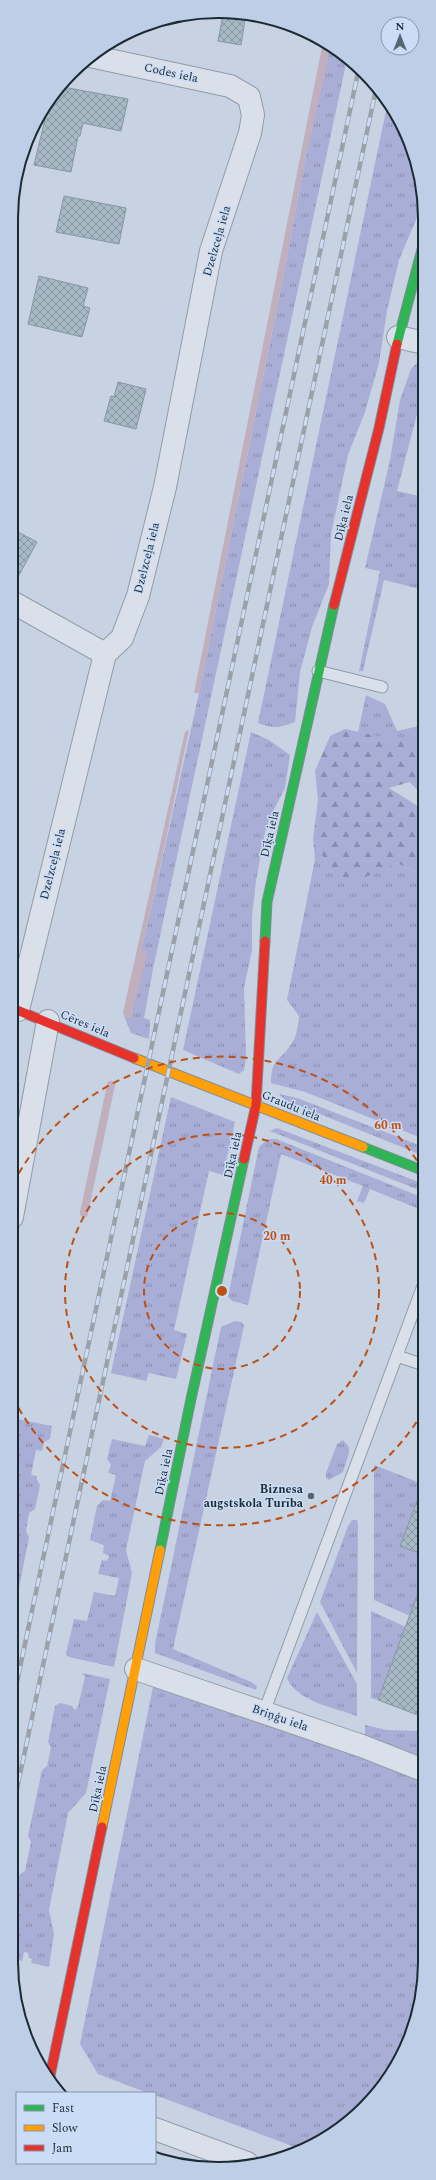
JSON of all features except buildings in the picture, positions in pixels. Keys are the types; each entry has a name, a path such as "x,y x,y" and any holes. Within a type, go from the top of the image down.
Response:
{"street":[{"name":"Codes iela","path":"98,58 230,86 249,97"},
{"name":"Dzelzceļa iela","path":"18,997 105,654 122,638 138,596 165,487 211,251 250,133 253,115 249,97"},
{"name":"Dīķa iela","path":"51,2071 69,1978 256,1105 267,902 309,723 318,671 379,428 398,337 418,261"},
{"path":"398,337 418,342"},
{"path":"18,605 105,654"},
{"name":"Cēres iela","path":"18,1010 48,1021 148,1064"},
{"path":"18,1184 48,1021"},
{"name":"Graudu iela","path":"148,1064 418,1169"},
{"name":"Briņģu iela","path":"136,1669 264,1712 418,1768"},
{"path":"156,2129 240,2161"}],"lane":[{"path":"318,671 382,687"},
{"path":"264,1712 418,1299"},
{"path":"397,1356 418,1363"}],"green space":[{"path":"329,52 346,64 153,969 144,1018 150,1020 149,1039 131,1033 124,1016 151,910 199,693 281,289 305,160"},
{"path":"386,110 403,141 411,166 418,205 418,215 399,260 387,311 379,363 365,412 348,455 331,534 329,584 312,627 300,672 295,722 280,727 273,727 258,723"},
{"path":"418,362 418,410 397,491 418,496 418,588 384,580 363,671 359,671 380,571 365,568 390,460 400,400 411,369"},
{"path":"366,695 385,704 397,731 418,726 418,746 358,732"},
{"path":"345,729 418,745 418,791 410,782 389,788 418,806 418,873 397,863 352,883 332,872 313,839 318,800 315,771 330,736"},
{"path":"251,732 269,740 290,755 285,788 271,815 265,832 256,881 252,916 252,950 244,988 246,1057 244,1070 239,1074 183,1050"},
{"path":"313,839 332,872 377,871 397,863 418,873 418,1137 305,1092 271,1083 272,1069 292,1043 298,1028 299,1016 287,1000 315,859"},
{"path":"279,1094 297,1098 418,1145 418,1154 285,1100"},
{"path":"171,1097 235,1122 223,1175 209,1171 174,1330 187,1334 176,1379 149,1373 146,1381 111,1373"},
{"path":"277,1128 418,1182 418,1190 270,1131"},
{"path":"268,1139 276,1139 418,1196 418,1209 370,1189 364,1203 357,1201 363,1186 281,1154 248,1305 232,1301 228,1297 259,1147"},
{"path":"235,1321 242,1322 244,1326 173,1649 251,1682 257,1686 256,1690 155,1653 155,1644 221,1327"},
{"path":"18,1419 52,1426 50,1439 44,1442 42,1451 36,1450 31,1475 37,1476 37,1480 40,1485 35,1509 29,1513 26,1531 29,1537 18,1589"},
{"path":"149,1435 164,1439 161,1447 145,1461 126,1550 132,1573 114,1667 69,1657 66,1654 74,1619 87,1621 94,1592 115,1596 119,1578 98,1574 102,1560 107,1561 109,1556 103,1553 104,1545 90,1540 97,1506 103,1500 110,1501 116,1475 108,1473 111,1465 107,1459 112,1439 145,1446"},
{"path":"343,1440 349,1447 349,1453 343,1472 329,1480 326,1478 326,1473 337,1444"},
{"path":"374,1465 418,1482 418,1497 400,1546 418,1553 418,1595 410,1616 374,1600"},
{"path":"352,1520 357,1520 358,1523 357,1673 320,1602 348,1526"},
{"path":"371,1611 406,1627 378,1700 371,1698"},
{"path":"317,1612 357,1684 357,1716 328,1707 307,1698 292,1686 287,1678"},
{"path":"82,1673 110,1679 86,1793 68,1813 49,1910 54,1934 49,1967 31,1963 32,1959 29,1958 28,1953 24,1952 22,1961 18,1960 18,1883 20,1874 25,1871 31,1842 28,1836 42,1770 47,1766 51,1747 48,1742 55,1706 60,1703 72,1706 75,1710 78,1706 85,1677"},
{"path":"153,1687 177,1691 418,1777 418,1975 414,2001 403,2039 391,2062 377,2084 340,2121 295,2147 156,2095 156,2092 145,2092 98,2074 80,2044"},
{"path":"365,1725 387,1730 418,1731 418,1755 365,1735"}],"shaded area":[{"path":"322,47 329,52 328,59 305,160 281,289 199,693 194,693"},
{"path":"189,730 151,910 124,1016 123,1013 185,732"}],"waterway":[{"path":"128,1014 143,954"},
{"path":"84,1213 111,1085"}],"railway":[{"path":"18,1677 357,75"},
{"path":"18,1784 375,94"}],"traffic: fast":[{"path":"397,344 418,264"},
{"path":"265,941 267,902 334,605"},
{"path":"363,1147 418,1169"},
{"path":"160,1550 191,1399 244,1159"}],"traffic: slow":[{"path":"134,1058 363,1147"},
{"path":"102,1827 160,1550"}],"traffic: jam":[{"path":"334,605 379,428 397,344"},
{"path":"244,1159 256,1105 265,941"},
{"path":"18,1010 134,1058"},
{"path":"51,2071 102,1827"}],"place":[{"name":"Biznesa augstskola Turība","path":"311,1496"}]}
